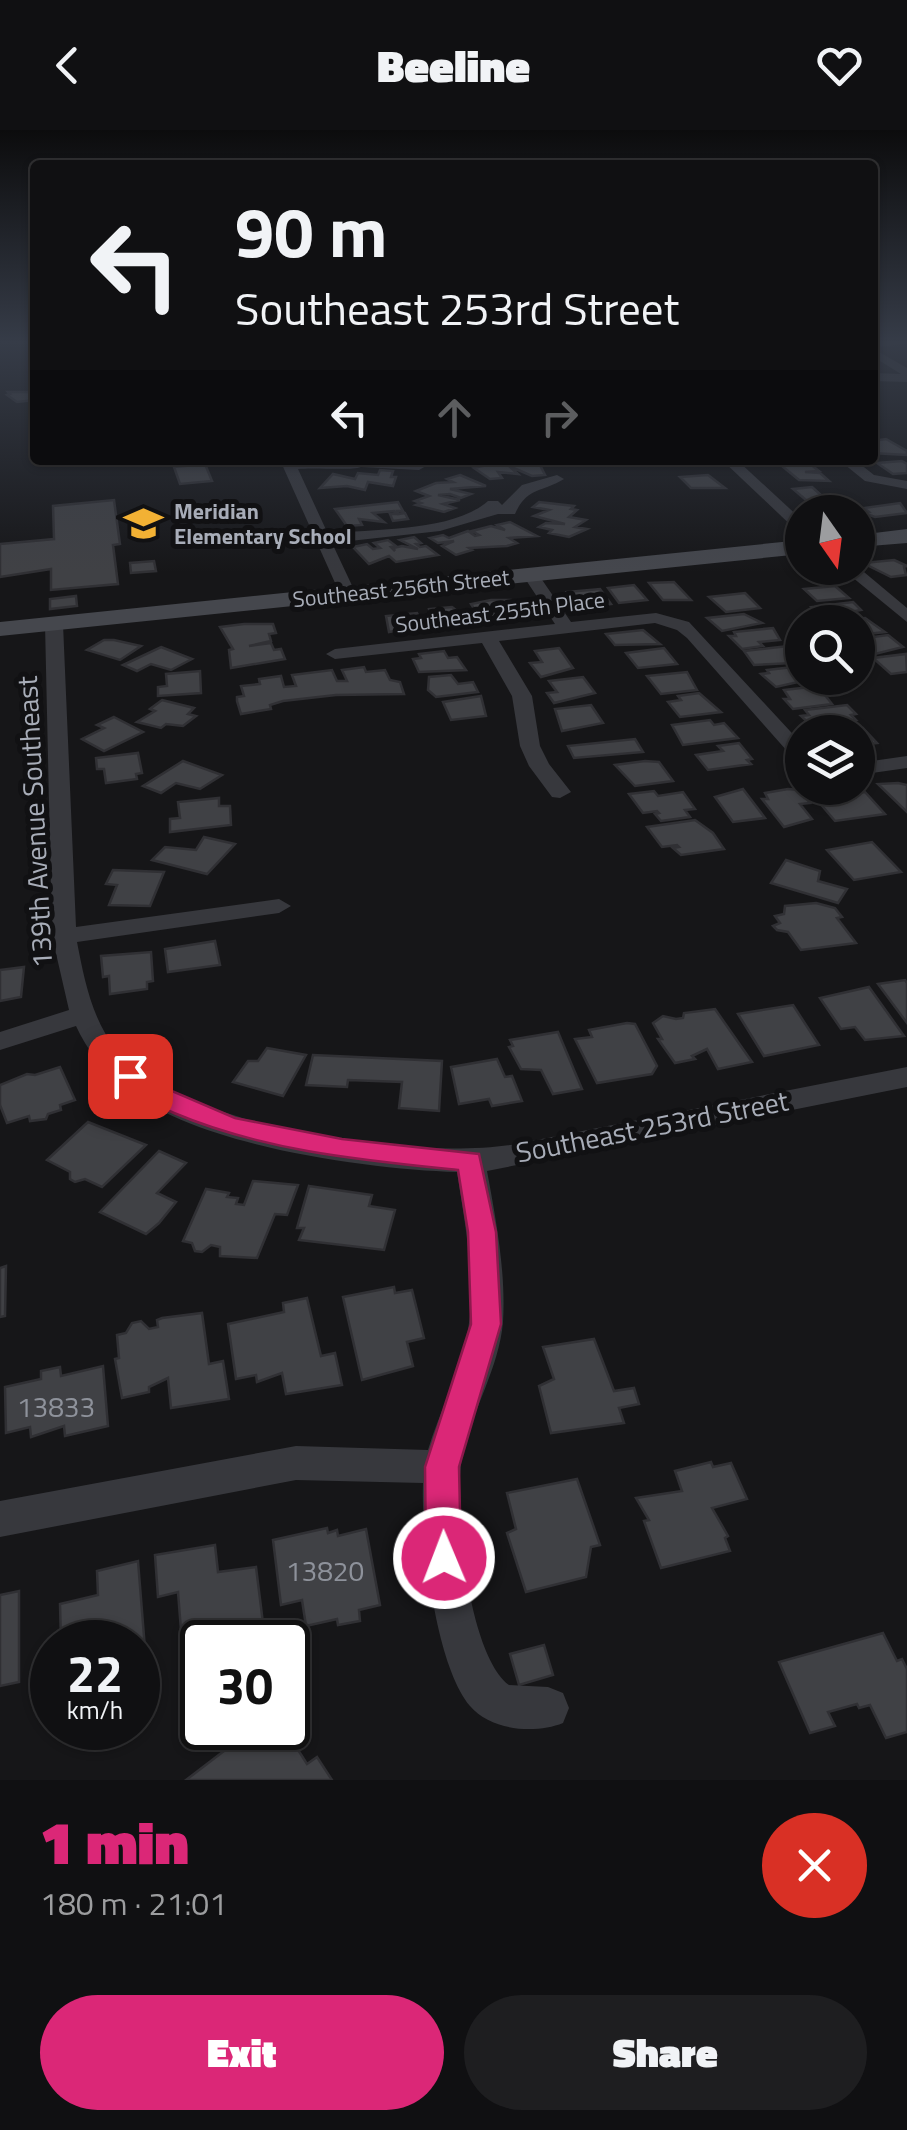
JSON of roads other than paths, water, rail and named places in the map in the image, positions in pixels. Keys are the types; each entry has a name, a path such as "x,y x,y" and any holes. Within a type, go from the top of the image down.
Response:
{"main road":[{"path":"875,539 907,536"},
{"name":"Southeast 256th Street","path":"0,629 785,548"}],"street":[{"path":"290,465 348,594"},
{"path":"408,465 419,466"},
{"path":"734,465 785,512"},
{"path":"854,465 879,481 907,484"},
{"path":"322,540 440,526 500,508 527,488 557,479"},
{"path":"530,574 564,625"},
{"path":"868,585 907,618"},
{"name":"Southeast 255th Place","path":"335,654 642,617 670,621 693,634 785,737"},
{"name":"139th Avenue Southeast","path":"54,624 64,936 70,972 84,1014"},
{"path":"488,638 522,696 530,746 539,766 560,792"},
{"path":"875,766 907,762"},
{"path":"64,936 279,906"},
{"path":"0,1041 84,1014"},
{"name":"Southeast 253rd Street","path":"84,1014 109,1058 151,1093 230,1126 342,1149 470,1162 907,1078"},
{"path":"470,1162 482,1232 486,1324 442,1467 444,1558 472,1667 483,1690 501,1703 521,1710 548,1708"},
{"path":"0,1519 296,1463 442,1467"}],"place":[{"name":"Meridian Elementary School","path":"144,524"}]}
